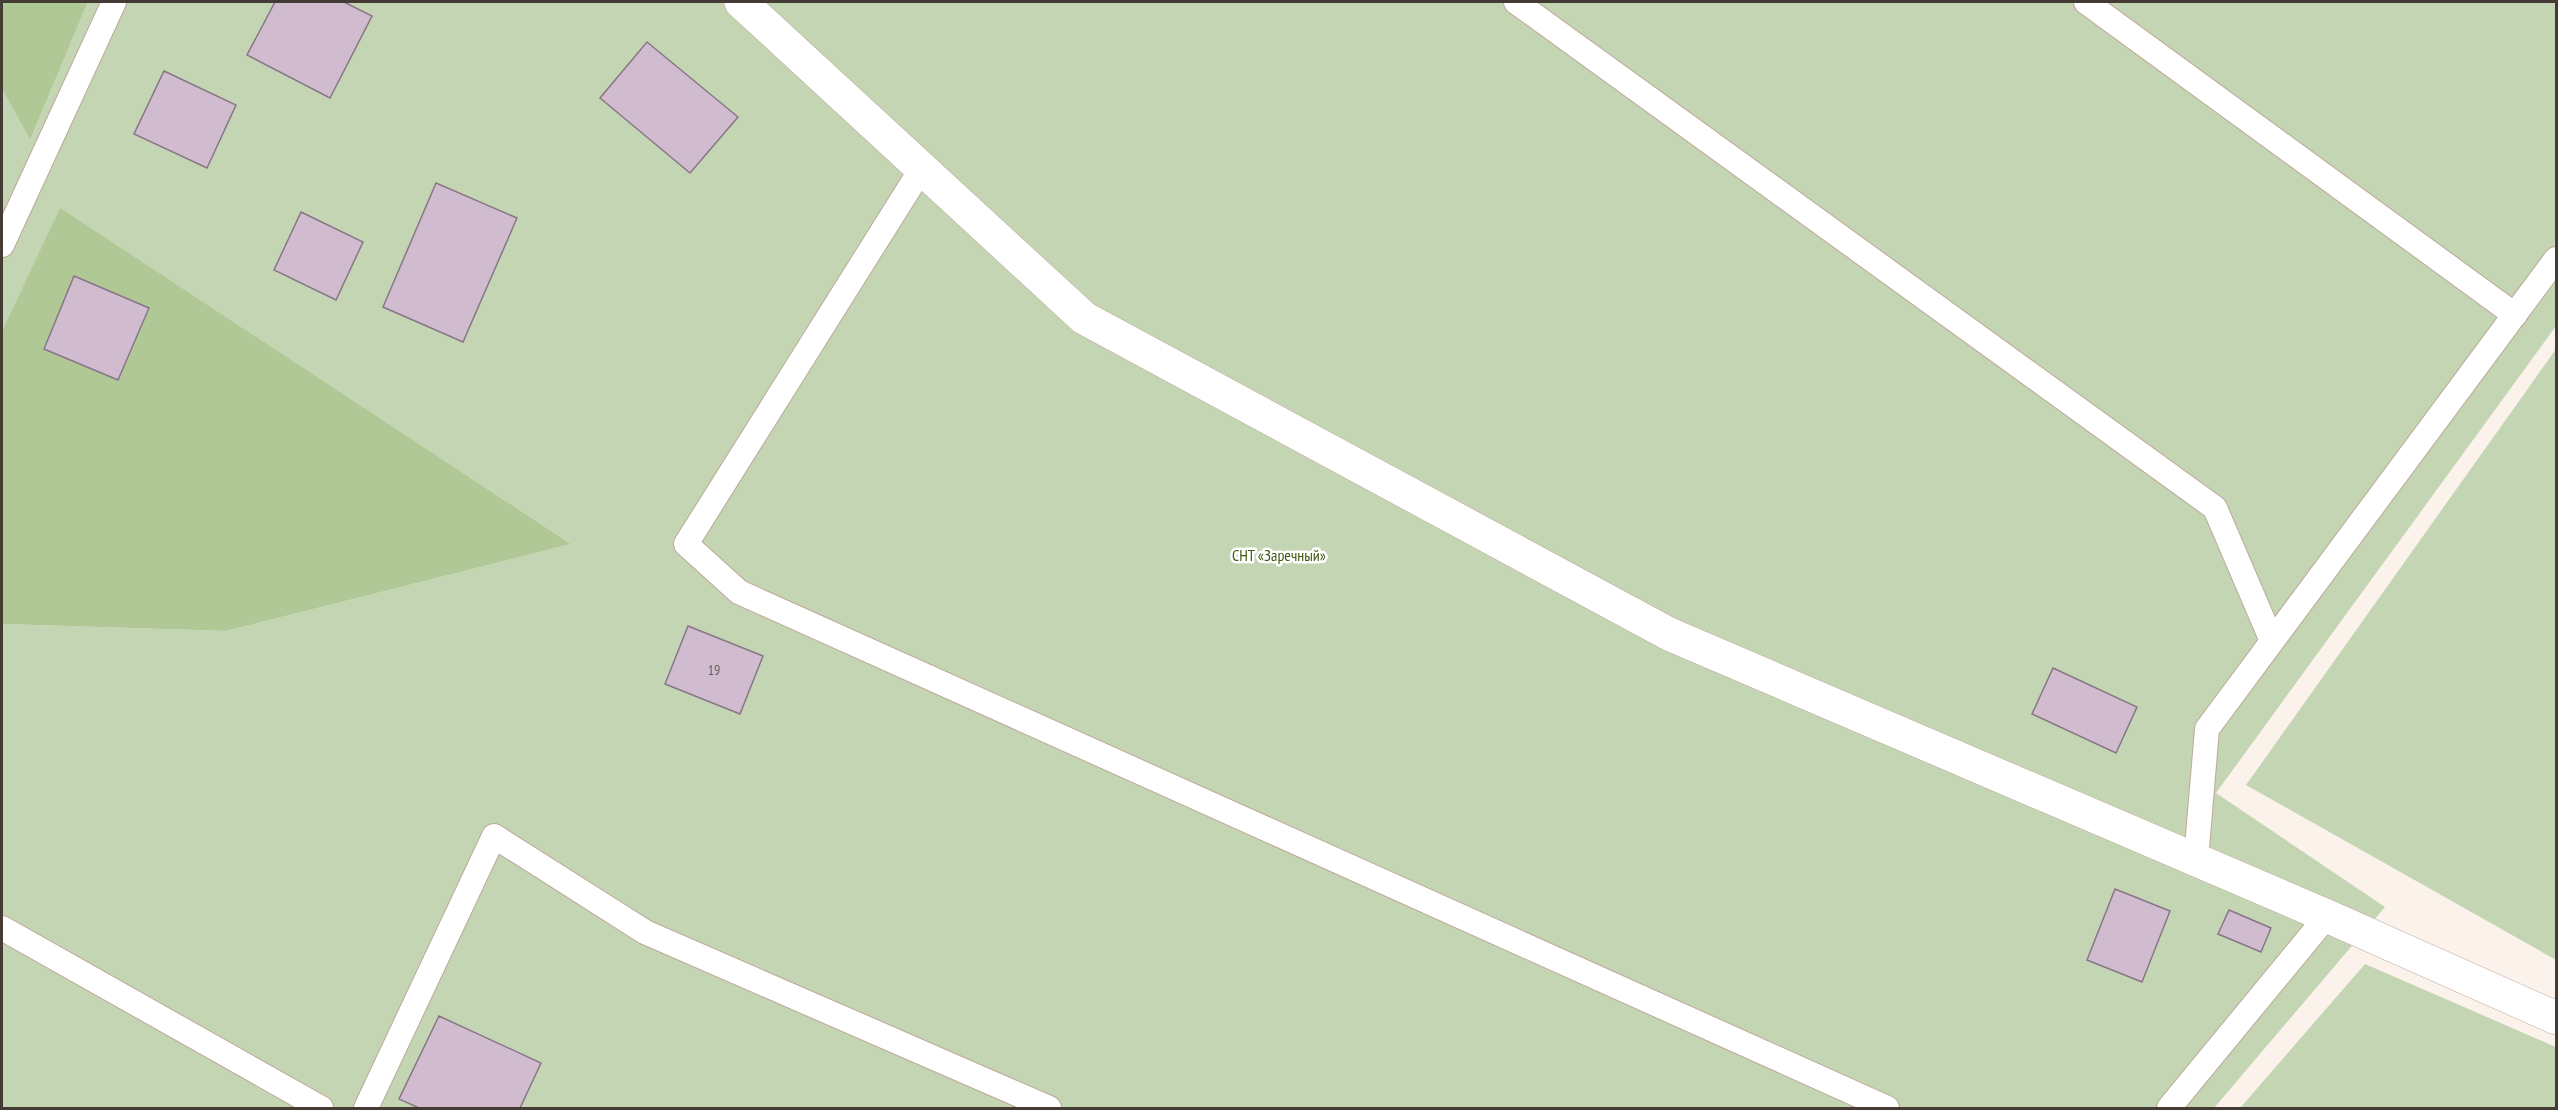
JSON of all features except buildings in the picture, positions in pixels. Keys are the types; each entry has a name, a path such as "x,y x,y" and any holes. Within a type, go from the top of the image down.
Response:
{"street":[{"path":"741,2 1084,318 1669,634 2196,859 2556,1018"}],"lane":[{"path":"2,245 114,2"},
{"path":"1516,2 2215,508 2272,641"},
{"path":"2086,2 2515,315"},
{"path":"922,168 686,544 739,592 1887,1108"},
{"path":"2196,859 2207,729 2556,259"},
{"path":"366,1108 494,836 645,932 1049,1108"},
{"path":"2169,1108 2327,916"},
{"path":"2,928 321,1108"}],"green space":[{"path":"2,2 88,2 30,140 2,89"},
{"name":"СНТ «Заречный»","path":"88,2 2556,2 2556,326 2216,793 2385,907 2214,1108 2,1108 2,624 226,631 571,544 60,209 2,331 2,89 30,140"},
{"path":"60,208 571,544 226,631 2,624 2,331"},
{"path":"2556,349 2556,960 2246,785"},
{"path":"2365,964 2556,1047 2556,1108 2240,1108"}]}
